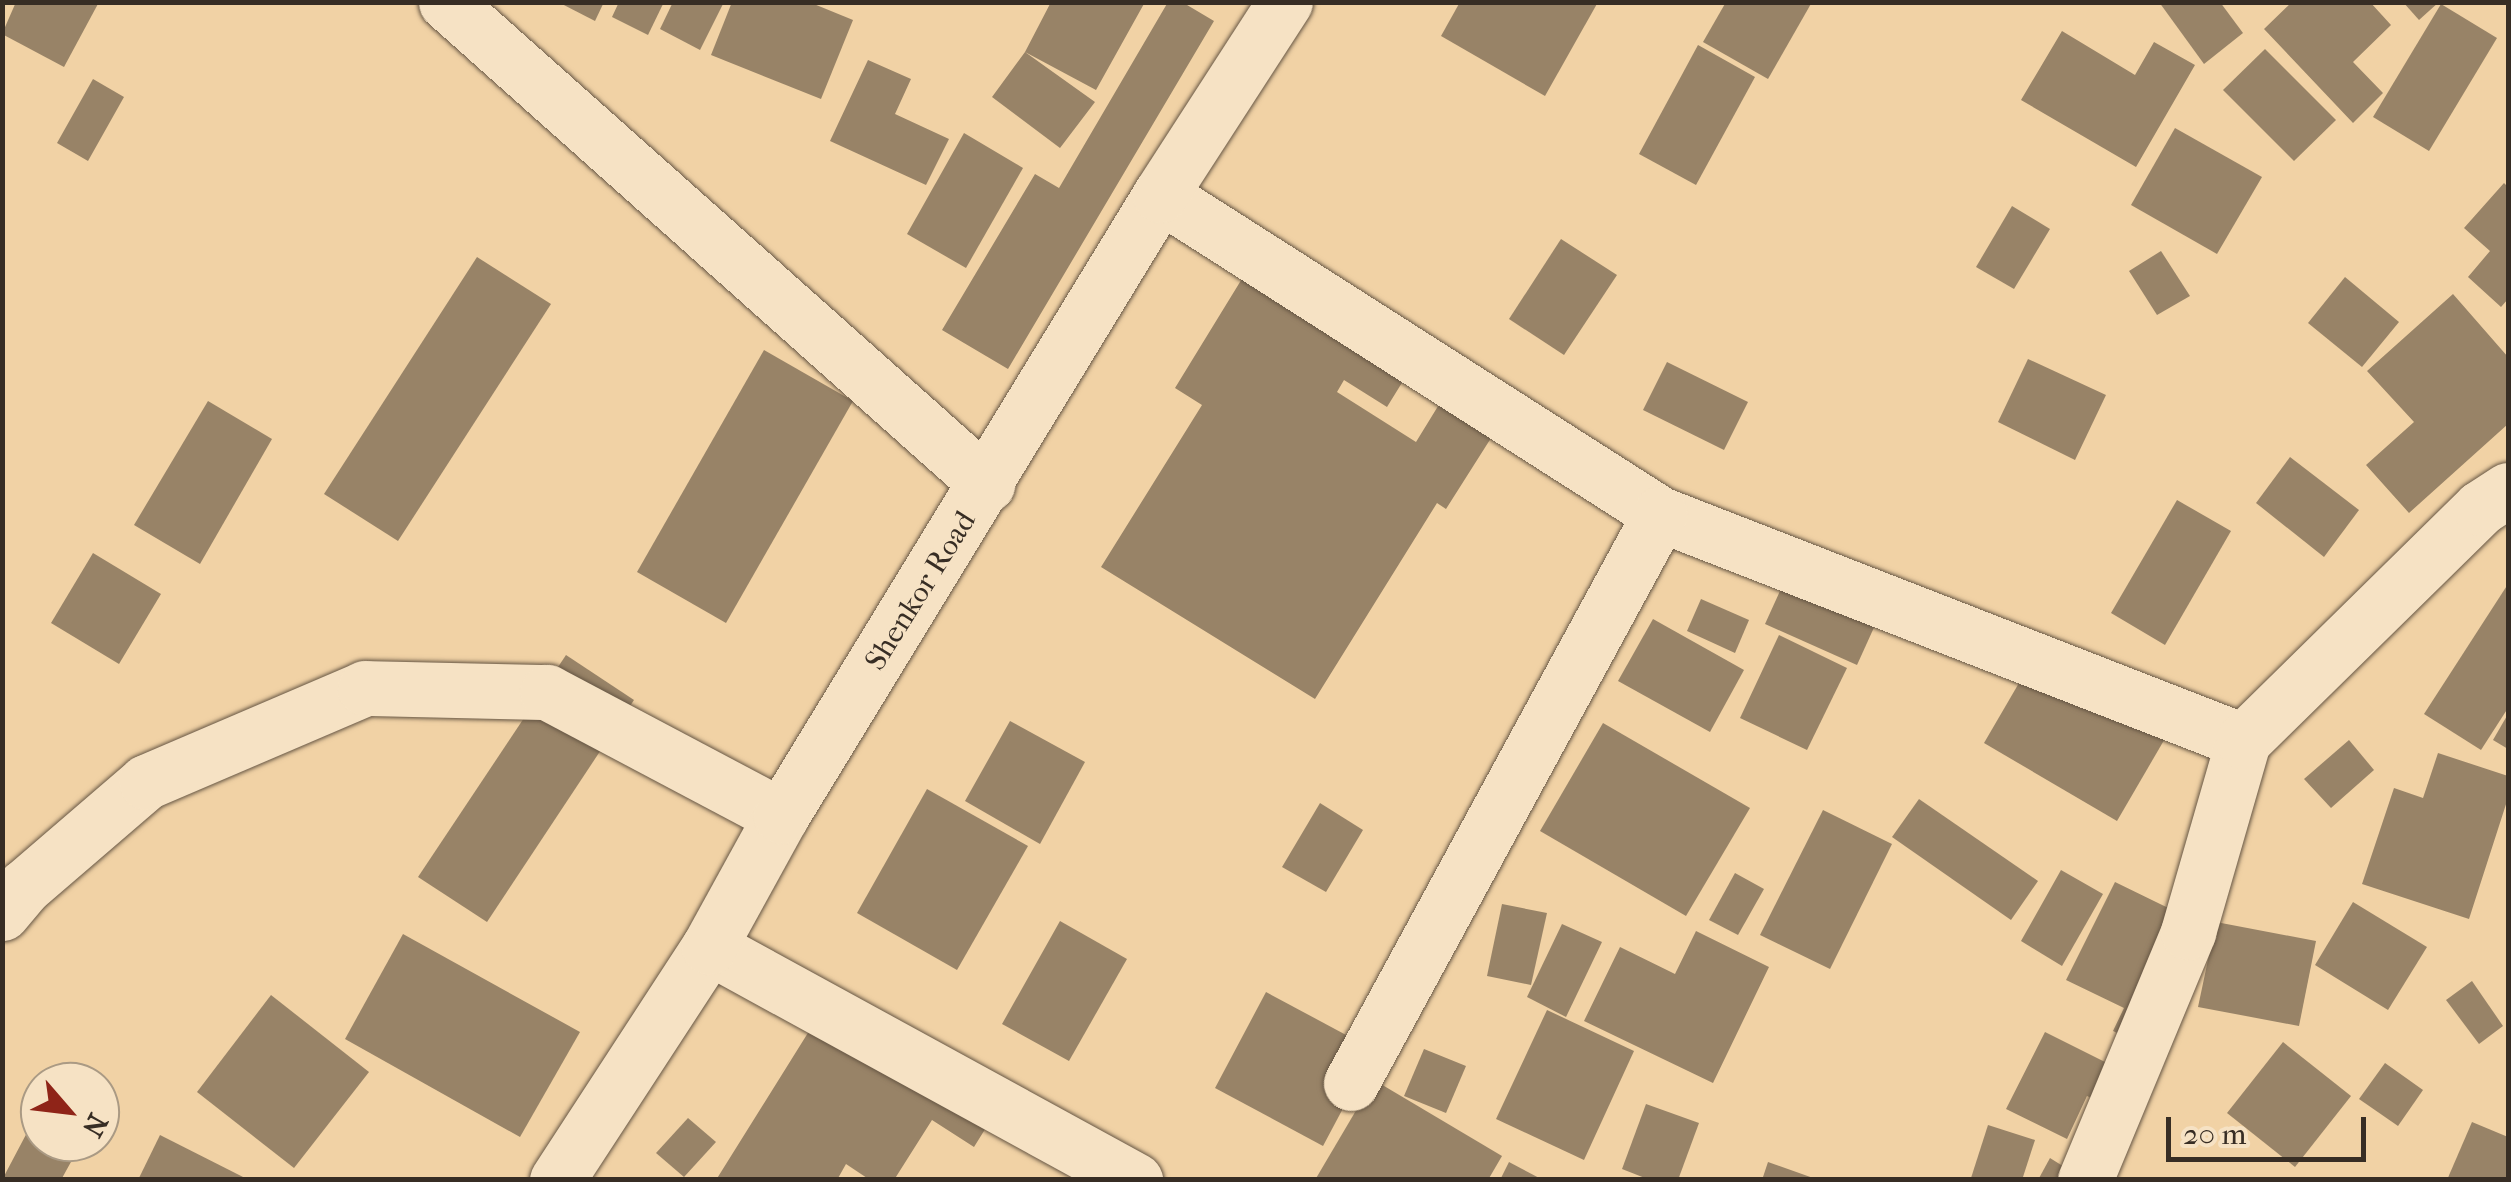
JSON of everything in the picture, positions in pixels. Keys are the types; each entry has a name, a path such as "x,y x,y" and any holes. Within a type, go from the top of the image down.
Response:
{"street":[{"path":"446,2 987,484"},
{"name":"Shenkor Road","path":"557,1180 709,947 781,816 1160,196 1286,2"},
{"path":"1160,196 1660,514 2243,742"},
{"path":"2085,1180 2188,932 2243,742 2480,508 2508,490"},
{"path":"1351,1083 1660,514"},
{"path":"2,913 24,887 146,782 365,688 547,692 781,816"},
{"path":"709,947 1135,1180"}],"building":[{"path":"16,2 99,2 64,67 2,34"},
{"path":"558,2 604,2 595,21"},
{"path":"619,2 664,2 648,35 612,17"},
{"path":"673,2 724,2 700,50 660,29"},
{"path":"732,2 809,2 853,20 821,99 711,55"},
{"path":"1051,2 1145,2 1096,90 1025,52"},
{"path":"1168,2 1182,2 1214,21 1008,369 942,330 1035,174 1059,188"},
{"path":"1460,2 1598,2 1545,96 1441,36"},
{"path":"1726,2 1812,2 1768,79 1703,42"},
{"path":"2159,2 2220,2 2243,33 2204,64"},
{"path":"2292,2 2370,2 2391,25 2353,62 2383,93 2353,123 2264,29"},
{"path":"2403,2 2439,2 2419,20"},
{"path":"2441,4 2497,38 2429,151 2373,117"},
{"path":"2062,31 2135,75 2154,42 2195,65 2136,167 2021,100"},
{"path":"1698,45 1755,77 1696,185 1639,154"},
{"path":"2265,49 2336,120 2294,161 2223,90"},
{"path":"1025,52 1095,102 1060,148 992,97"},
{"path":"868,60 911,79 895,114 949,139 926,185 830,141"},
{"path":"93,79 124,97 88,161 57,143"},
{"path":"2175,128 2262,177 2217,254 2131,205"},
{"path":"964,133 1023,168 966,268 907,234"},
{"path":"2504,183 2508,187 2508,299 2501,307 2468,277 2490,251 2464,228"},
{"path":"2012,206 2050,229 2014,289 1976,267"},
{"path":"1561,239 1617,275 1564,355 1509,319"},
{"path":"1259,251 1421,352 1387,407 1344,380 1337,392 1416,442 1459,372 1512,405 1446,509 1437,503 1315,699 1101,567 1202,405 1175,388"},
{"path":"2161,251 2190,296 2157,315 2129,271"},
{"path":"477,257 551,304 398,541 324,494"},
{"path":"2345,277 2399,322 2362,367 2308,323"},
{"path":"2453,294 2508,357 2508,424 2409,513 2366,465 2414,422 2367,371"},
{"path":"764,350 853,401 726,623 637,572"},
{"path":"2028,359 2106,395 2075,460 1998,422"},
{"path":"1667,362 1748,402 1724,450 1643,410"},
{"path":"208,401 272,439 200,564 134,525"},
{"path":"2290,457 2359,510 2324,557 2256,503"},
{"path":"2177,500 2231,531 2165,645 2111,613"},
{"path":"93,553 161,594 119,664 51,623"},
{"path":"1794,560 1886,601 1857,665 1765,624"},
{"path":"2508,584 2508,708 2481,750 2424,714"},
{"path":"1701,599 1749,620 1735,653 1687,631"},
{"path":"1653,619 1744,670 1710,732 1618,681"},
{"path":"1779,635 1847,668 1807,750 1740,718"},
{"path":"2037,652 2170,730 2117,821 1984,743"},
{"path":"566,655 634,700 487,922 418,877"},
{"path":"2508,714 2508,749 2493,740"},
{"path":"1010,721 1085,762 1040,844 965,801"},
{"path":"1603,723 1750,808 1686,916 1540,831"},
{"path":"2349,740 2374,770 2331,808 2304,779"},
{"path":"2438,753 2508,776 2508,798 2469,919 2362,884 2394,788 2423,798"},
{"path":"927,789 1028,846 957,970 857,913"},
{"path":"1919,799 2038,881 2011,920 1892,837"},
{"path":"1320,803 1363,830 1326,892 1282,867"},
{"path":"1823,810 1892,844 1830,969 1760,935"},
{"path":"2061,870 2103,894 2062,966 2021,941"},
{"path":"1735,873 1764,889 1738,935 1709,920"},
{"path":"2115,882 2197,922 2138,1043 2113,1031 2124,1008 2066,980"},
{"path":"2353,902 2427,947 2388,1010 2315,965"},
{"path":"1502,904 1547,913 1531,985 1487,976"},
{"path":"1060,921 1127,959 1069,1061 1002,1024"},
{"path":"2216,922 2316,941 2299,1026 2198,1007"},
{"path":"1562,924 1602,942 1566,1017 1527,997"},
{"path":"1696,931 1769,967 1713,1083 1584,1021 1620,947 1675,974"},
{"path":"403,934 580,1032 520,1137 345,1039"},
{"path":"2472,981 2503,1026 2479,1044 2446,1000"},
{"path":"836,988 1007,1094 974,1147 932,1120 894,1180 870,1180 846,1164 837,1180 716,1180"},
{"path":"1266,992 1374,1050 1323,1146 1215,1088"},
{"path":"271,995 369,1072 294,1168 197,1092"},
{"path":"1547,1010 1634,1051 1584,1160 1496,1119"},
{"path":"2045,1032 2135,1077 2118,1111 2087,1096 2067,1139 2006,1109"},
{"path":"2283,1042 2351,1096 2295,1167 2227,1113"},
{"path":"1424,1049 1466,1066 1446,1113 1404,1096"},
{"path":"2385,1063 2423,1090 2398,1126 2359,1099"},
{"path":"1374,1080 1502,1156 1488,1180 1315,1180"},
{"path":"1646,1104 1699,1123 1678,1180 1650,1180 1622,1169"},
{"path":"688,1118 716,1142 684,1177 656,1153"},
{"path":"2472,1122 2508,1137 2508,1180 2447,1180"},
{"path":"1988,1125 2035,1140 2022,1180 1971,1178"},
{"path":"160,1135 249,1180 138,1180"},
{"path":"20,1146 20,1162 71,1162 61,1180 2,1180"},
{"path":"2050,1158 2085,1180 2038,1180"},
{"path":"1509,1162 1543,1180 1500,1180"},
{"path":"1768,1162 1816,1179 1816,1180 1762,1180"}]}
